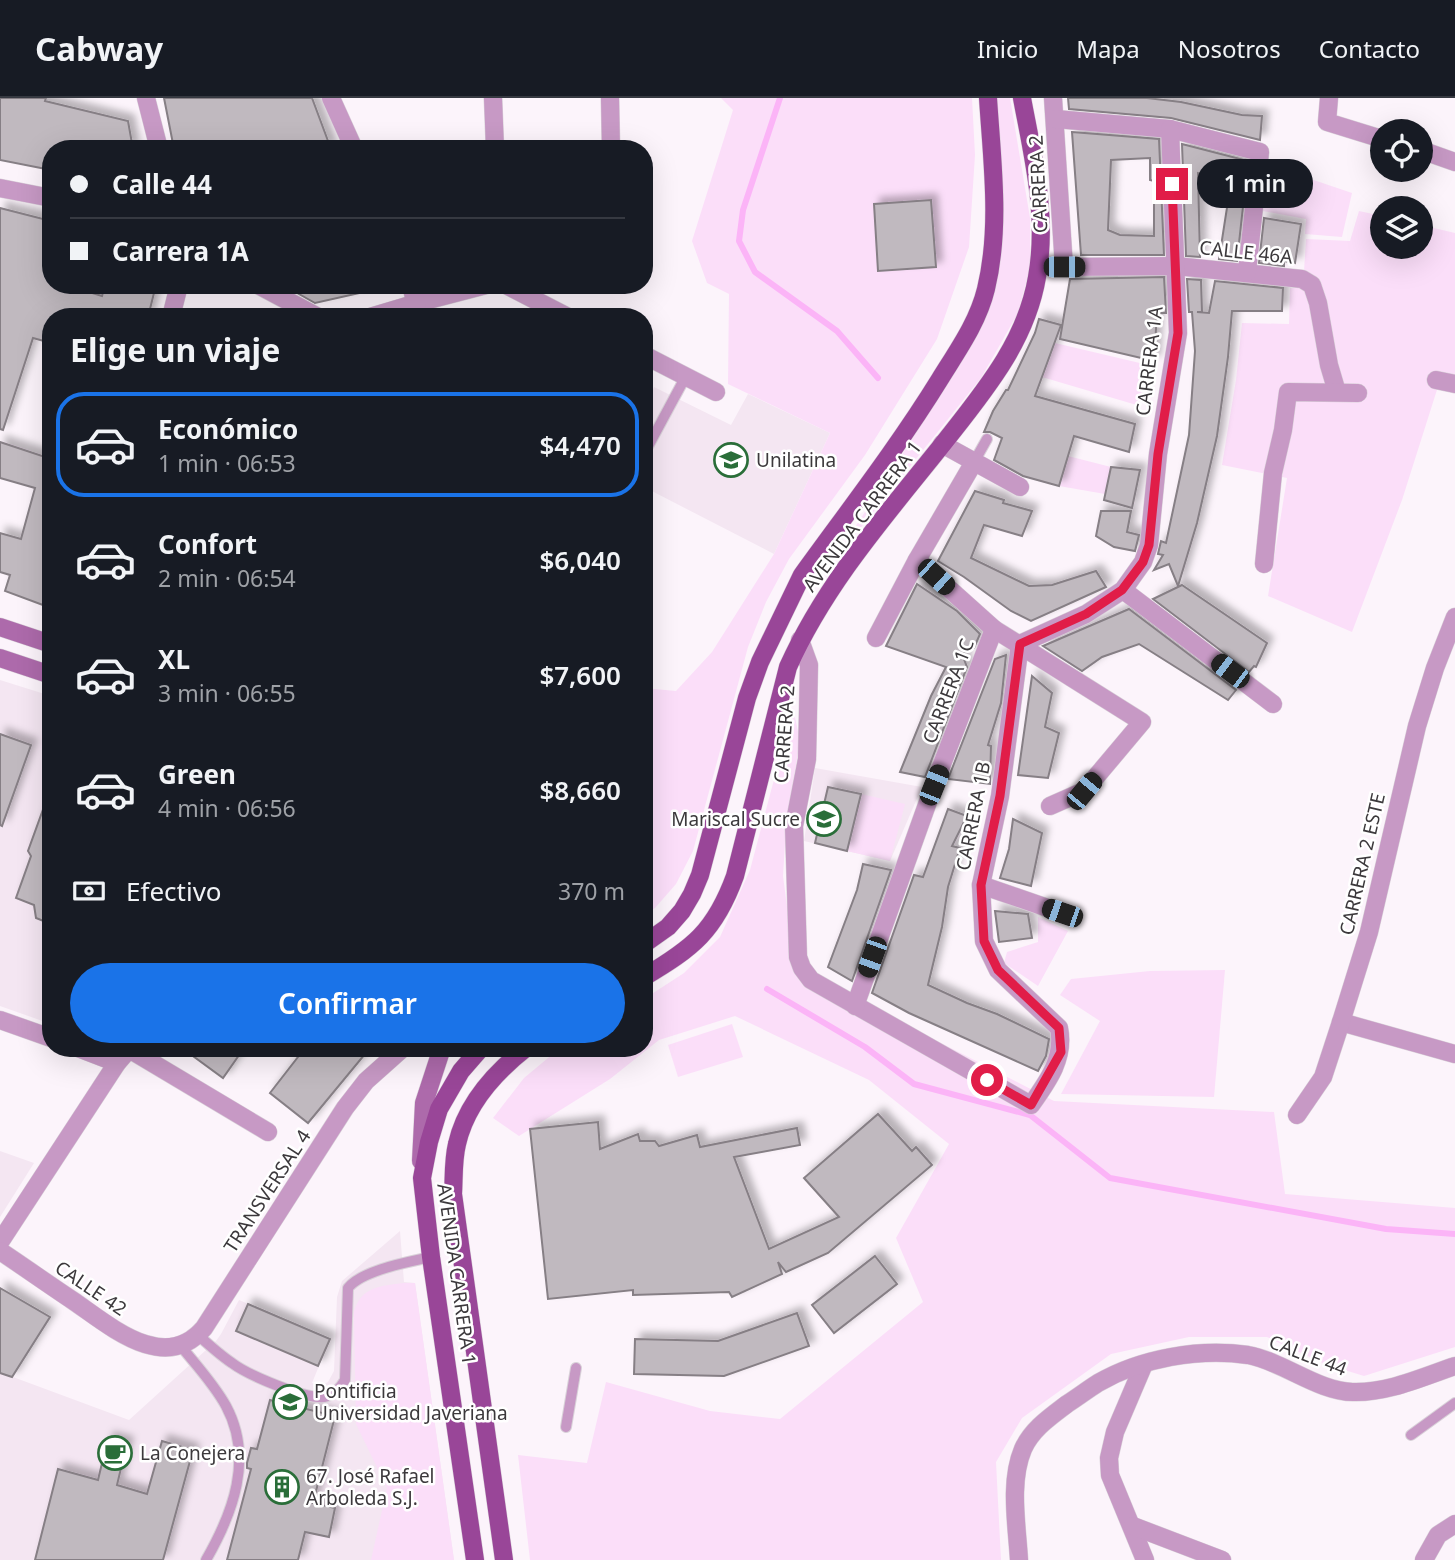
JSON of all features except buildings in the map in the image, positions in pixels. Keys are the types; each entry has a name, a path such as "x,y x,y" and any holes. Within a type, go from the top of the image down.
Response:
{"main road":[{"name":"AVENIDA CARRERA 1","path":"653,938 668,927 682,911 700,875 747,698 760,662 792,593 802,575 917,416 977,315 985,292 993,244 988,98"},
{"name":"AVENIDA CARRERA 1","path":"653,971 698,940 726,900 788,667 800,639 861,546 1002,366 1029,309 1037,278 1042,212 1022,98"},
{"path":"0,627 42,641"},
{"path":"0,658 42,672"},
{"path":"422,1178 424,1103 439,1057"},
{"name":"AVENIDA CARRERA 1","path":"473,1057 461,1071 439,1110 422,1178 475,1560"},
{"name":"AVENIDA CARRERA 1","path":"504,1560 453,1194 457,1144 467,1115 483,1089 515,1057"}],"street":[{"path":"146,98 157,140"},
{"path":"331,98 350,140"},
{"path":"493,98 495,140"},
{"path":"610,98 611,140"},
{"name":"CARRERA 2","path":"1053,98 1064,267"},
{"path":"1329,98 1327,122 1370,135"},
{"path":"1056,119 1170,129 1260,152 1247,272"},
{"name":"CARRERA 1A","path":"1020,644 1086,614 1122,590 1143,562 1149,545 1158,454 1178,333 1170,129"},
{"path":"1433,154 1455,162"},
{"path":"0,188 42,196"},
{"name":"CALLE 46A","path":"1064,267 1176,266 1302,279 1312,285 1318,303 1329,365 1338,391"},
{"path":"275,294 301,308"},
{"path":"423,308 462,294"},
{"path":"523,294 551,308"},
{"path":"653,360 716,392"},
{"path":"1436,380 1455,384"},
{"path":"1264,564 1273,473 1288,392 1358,393"},
{"path":"942,444 1020,487"},
{"path":"876,638 917,560 974,462"},
{"path":"917,560 994,629 1142,722 1084,791 1050,806"},
{"path":"1122,590 1273,704"},
{"name":"CARRERA 2 ESTE","path":"1297,1115 1323,1077 1341,1021 1369,932 1417,726 1455,617"},
{"name":"CARRERA 1C","path":"855,1006 934,785 994,629"},
{"name":"CARRERA 2","path":"800,639 809,665 807,760 794,826 797,957 811,980 855,1006"},
{"name":"CARRERA 1B","path":"855,1006 1031,1105 1061,1052 1059,1028 998,970 984,941 981,885 1000,796 1020,644"},
{"path":"981,885 1062,913"},
{"path":"0,1020 42,1035"},
{"path":"1341,1021 1455,1054"},
{"path":"0,1242 122,1057"},
{"path":"132,1057 268,1132"},
{"name":"TRANSVERSAL 4","path":"172,1346 198,1335 345,1108 366,1081 393,1057"},
{"name":"CALLE 42","path":"0,1251 128,1338 172,1346"},
{"name":"CALLE 44","path":"1018,1560 1016,1471 1024,1448 1046,1419 1100,1382 1144,1364 1171,1357 1206,1353 1246,1355 1263,1359 1332,1388 1349,1392 1387,1389 1455,1366"},
{"path":"1144,1364 1115,1432 1110,1475 1145,1560"},
{"path":"1424,1560 1438,1535 1455,1524"},
{"path":"1133,1526 1222,1560"}],"lane":[{"path":"653,437 686,376"},
{"path":"974,462 987,439"},
{"path":"198,1335 232,1364 263,1381 311,1395 328,1396 341,1387 345,1380 348,1288 359,1278 431,1257"},
{"path":"172,1346 226,1405 239,1443 240,1467 233,1503 223,1530 206,1560"},
{"path":"566,1427 576,1368"},
{"path":"1411,1435 1455,1403"}],"shaded area":[{"path":"721,98 972,98 975,155 969,247 937,339 865,455 789,559 766,602 748,647 693,851 676,884 653,909 653,689 676,691 712,652 774,554 830,433 728,384 729,294 707,283 692,241 733,110"},
{"path":"994,98 1010,98 1030,218 1030,268 1018,313 981,378 830,566 978,330 991,285"},
{"path":"1266,164 1352,193 1342,237 1305,234 1306,219 1263,211"},
{"path":"1359,211 1370,213 1370,259 1433,259 1433,228 1455,233 1455,376 1442,374 1402,500 1352,632 1268,596 1287,478 1222,465 1242,323 1289,324 1290,288 1303,288 1306,239 1350,241"},
{"path":"1055,343 1144,364 1140,406 1042,377"},
{"name":"Unilatina","path":"654,387 731,425 748,394 830,433 774,554 653,492"},
{"path":"1068,456 1111,467 1105,494 1059,486"},
{"path":"0,680 42,693 42,1021 0,1006"},
{"path":"793,708 800,741 786,827 783,876 795,968 1054,1101 1274,1112 1285,1194 1455,1208 1455,1347 1364,1376 1325,1364 1267,1337 1189,1337 1111,1354 1022,1418 996,1462 1001,1560 530,1560 518,1455 587,1463 606,1382 710,1411 780,1419 923,1302 896,1238 949,1144 869,1080 735,1016 659,1040 653,1045 653,993 684,973 720,937 750,870"},
{"path":"815,768 922,787 890,861 804,841"},
{"path":"861,794 905,804 890,861 847,851"},
{"path":"1038,917 1068,931 1038,986 1004,963 1007,952 1038,942"},
{"path":"1225,970 1214,1097 1061,1094 1100,1021 1060,995 1071,979 1150,971"},
{"path":"732,1024 743,1057 678,1077 668,1045"},
{"path":"549,1057 638,1057 610,1079 519,1136 493,1118 524,1078"},
{"path":"0,1151 34,1163 0,1217"},
{"name":"Pontificia Universidad Javeriana","path":"400,1231 404,1282 415,1283 454,1560 0,1560 0,1288 50,1317 13,1377 129,1420 216,1341 239,1300 330,1339 312,1383 322,1385 328,1382 334,1371 337,1297 342,1281"},
{"path":"415,1283 454,1560 371,1560 387,1488 356,1424 354,1312 357,1303 367,1292"}],"waterway":[{"path":"780,98 743,210 739,241 755,272 837,331 878,378"},
{"path":"767,989 865,1047 914,1084 1030,1115 1110,1178 1386,1229 1455,1234"}],"place":[{"name":"Unilatina","path":"731,460"},
{"name":"Mariscal Sucre","path":"824,819"},
{"name":"Pontificia Universidad Javeriana","path":"290,1402"},
{"name":"La Conejera","path":"115,1453"},
{"name":"67. José Rafael Arboleda S.J.","path":"282,1487"}],"route":[{"path":"987,1080 1031,1105 1061,1052 1059,1028 998,970 984,941 981,885 1000,796 1020,644 1086,614 1109,600 1122,590 1143,562 1149,545 1158,454 1178,333 1172,184"}]}
